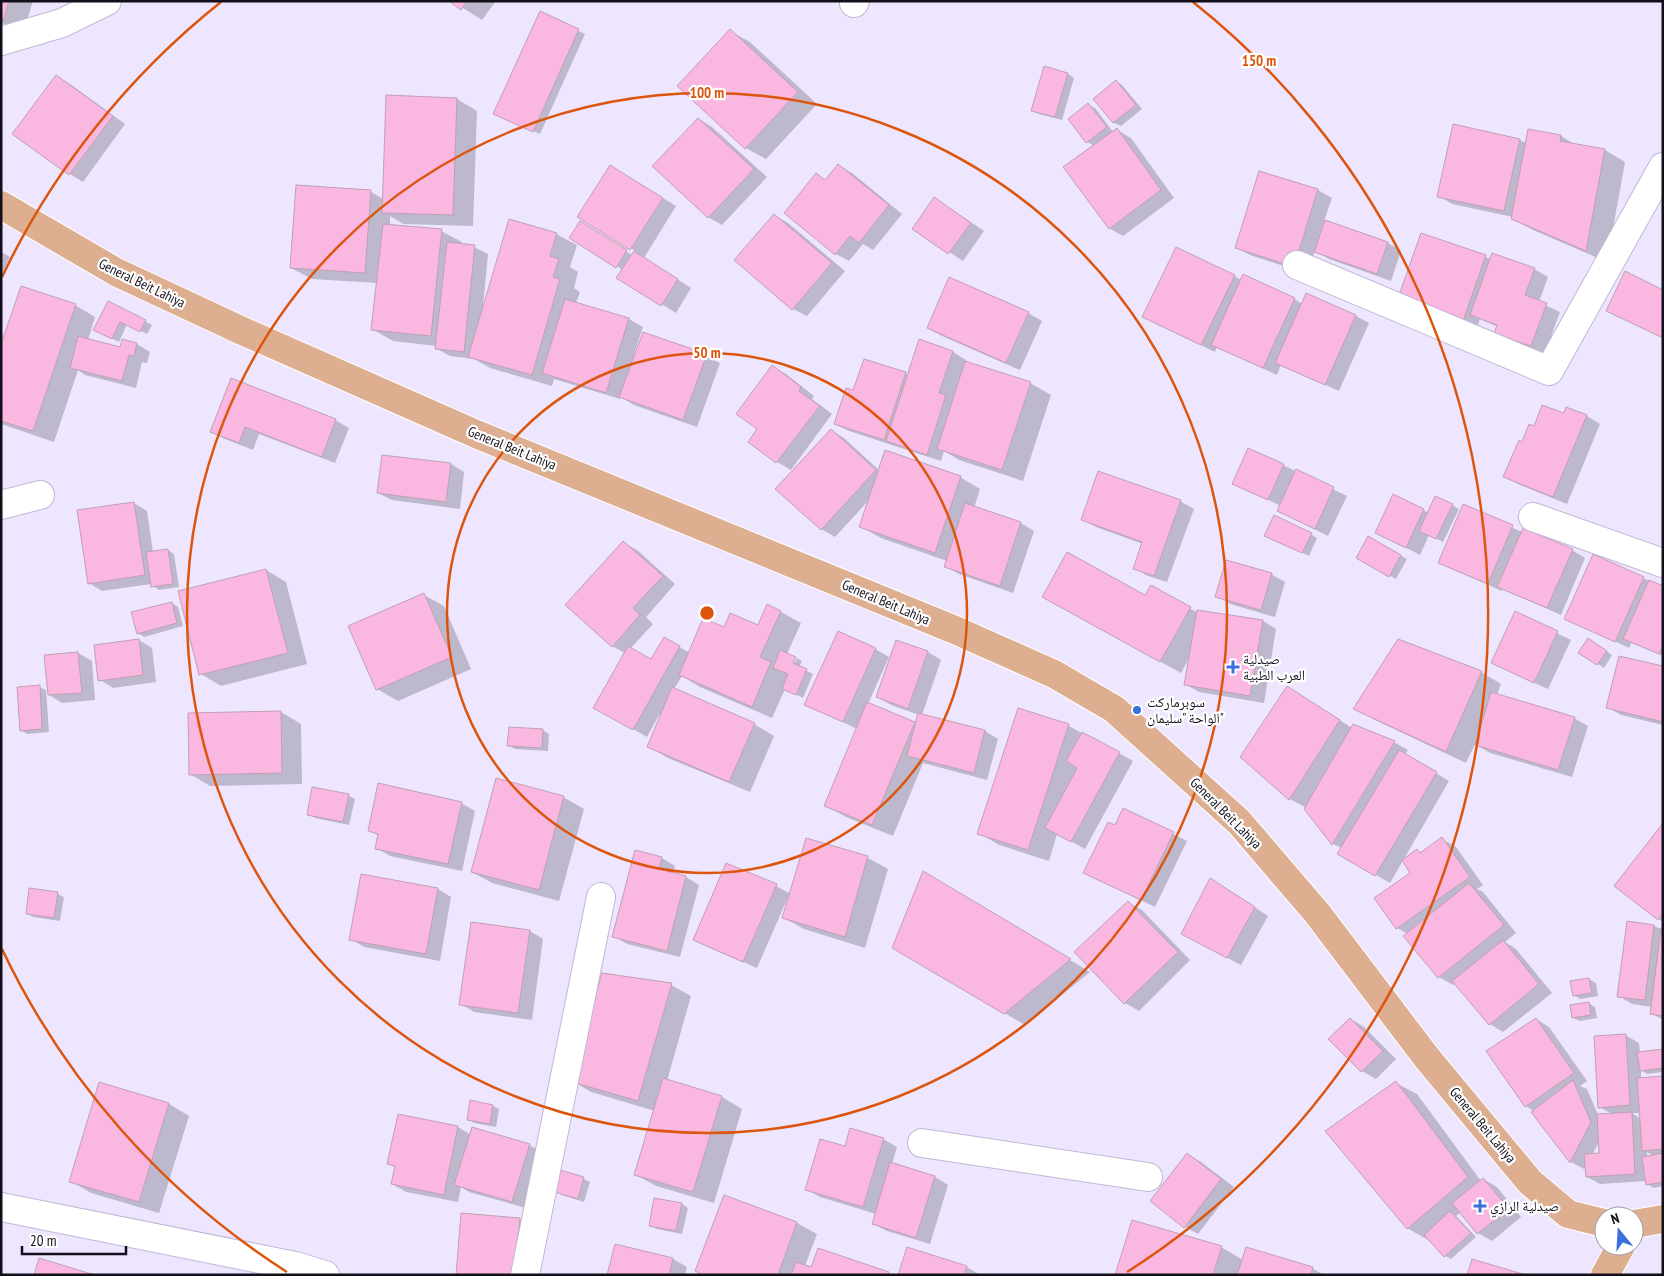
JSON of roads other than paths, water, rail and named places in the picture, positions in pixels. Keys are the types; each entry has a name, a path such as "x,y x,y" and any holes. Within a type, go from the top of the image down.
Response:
{"main road":[{"name":"General Beit Lahiya","path":"1,205 116,272 238,329 476,434 955,630 1054,674 1114,709 1240,822 1317,913 1427,1058 1530,1182 1568,1214 1594,1220"},
{"path":"1644,1226 1663,1220"},
{"path":"1605,1275 1616,1256"}],"street":[{"path":"1,40 62,23 107,1"},
{"path":"1296,265 1549,371 1663,167"},
{"path":"1,505 40,495"},
{"path":"1533,517 1663,563"},
{"path":"525,1275 601,897"},
{"path":"922,1143 1148,1178"},
{"path":"1,1208 295,1266 325,1275"}],"place":[{"name":"صيدلية العرب الطبية","path":"1233,667"},
{"name":"سوبرماركت الواحة \"سليمان\"","path":"1137,710"},
{"name":"صيدلية الرازي","path":"1480,1206"}]}
